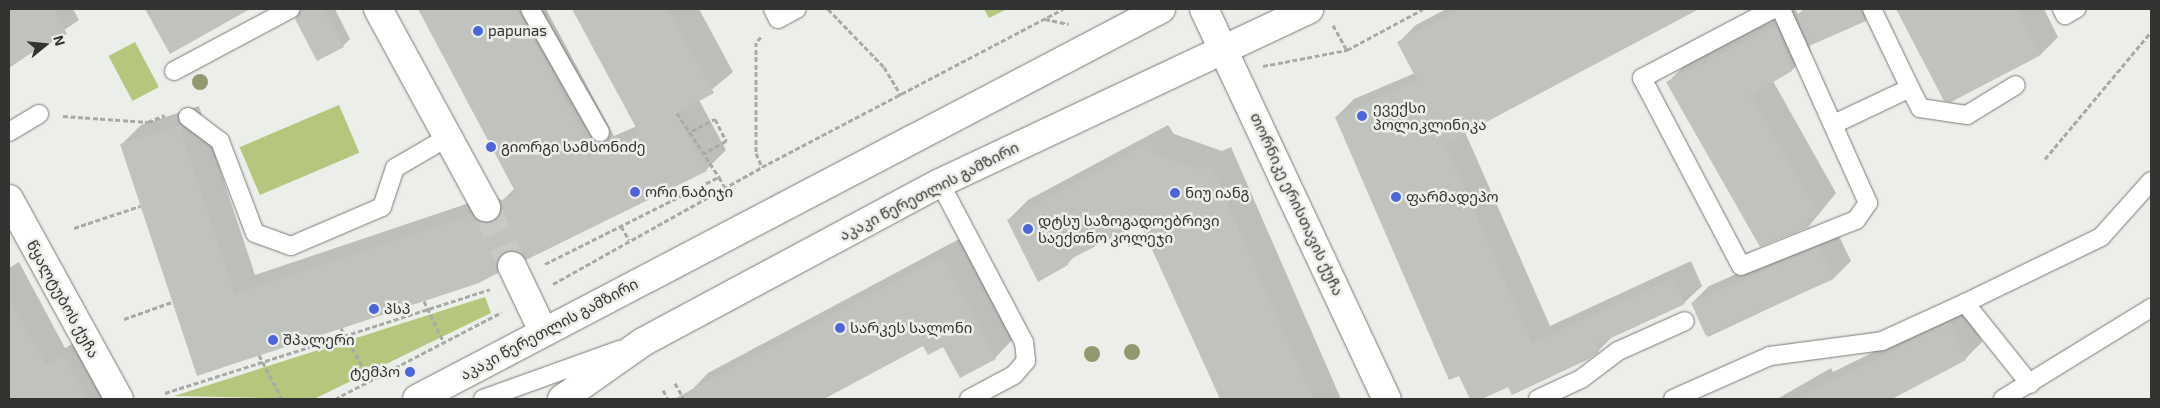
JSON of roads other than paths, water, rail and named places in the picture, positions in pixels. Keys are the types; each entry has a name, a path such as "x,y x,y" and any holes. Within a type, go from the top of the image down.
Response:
{"main road":[{"path":"378,9 486,207"},
{"name":"აკაკი წერეთლის გამზირი","path":"417,399 543,331 1161,9"},
{"name":"თორნიკე ერისთავის ქუჩა","path":"1204,9 1224,48 1387,399"},
{"name":"აკაკი წერეთლის გამზირი","path":"562,399 643,342 940,183 1224,48 1319,13"},
{"name":"წყალტუბოს ქუჩა","path":"9,199 119,399"},
{"path":"504,277 527,298 543,331"}],"lane":[{"path":"174,71 290,9"},
{"path":"530,9 600,132"},
{"path":"776,14 797,9"},
{"path":"1773,9 1642,78 1741,266 1856,220 1867,209 1867,197 1781,9"},
{"path":"1872,9 1920,108 1967,115 2016,85"},
{"path":"2062,9 2065,15 2076,9"},
{"path":"1834,124 1910,88"},
{"path":"9,132 39,114"},
{"path":"188,117 220,141 255,233 291,246 382,207 395,168 448,137"},
{"path":"940,183 1024,342 1026,361 1014,375 969,399"},
{"path":"1674,399 1770,356 1882,341 2101,237 2148,192"},
{"path":"1965,303 2030,384"},
{"path":"2003,399 2151,308"},
{"path":"1538,399 1582,379 1618,352 1685,321"},
{"path":"483,399 643,342"}],"tunnel":[{"path":"486,207 512,266"}],"place":[{"name":"papunas","path":"478,31"},
{"name":"ევექსი პოლიკლინიკა","path":"1362,116"},
{"name":"გიორგი სამსონიძე","path":"491,147"},
{"name":"ორი ნაბიჯი","path":"635,192"},
{"name":"ნიუ იანგ","path":"1175,193"},
{"name":"ფარმადეპო","path":"1396,197"},
{"name":"დტსუ საზოგადოებრივი საექთნო კოლეჯი","path":"1028,229"},
{"name":"პსპ","path":"374,309"},
{"name":"სარკეს სალონი","path":"840,328"},
{"name":"შპალერი","path":"273,340"},
{"name":"ტემპო","path":"410,372"}]}
